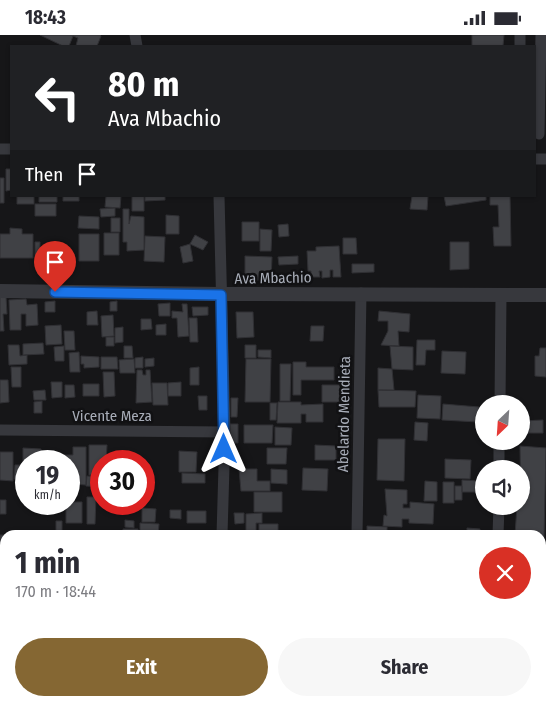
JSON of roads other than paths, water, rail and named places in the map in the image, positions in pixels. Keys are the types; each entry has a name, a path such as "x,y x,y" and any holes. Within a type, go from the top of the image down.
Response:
{"street":[{"path":"540,134 541,35"},
{"path":"219,197 225,432 222,530"},
{"name":"Ava Mbachio","path":"0,291 221,295 361,293 546,295"},
{"name":"Abelardo Mendieta","path":"357,530 361,293"},
{"path":"500,395 501,295"},
{"name":"Vicente Meza","path":"0,430 225,432"},
{"path":"498,515 498,530"}]}
